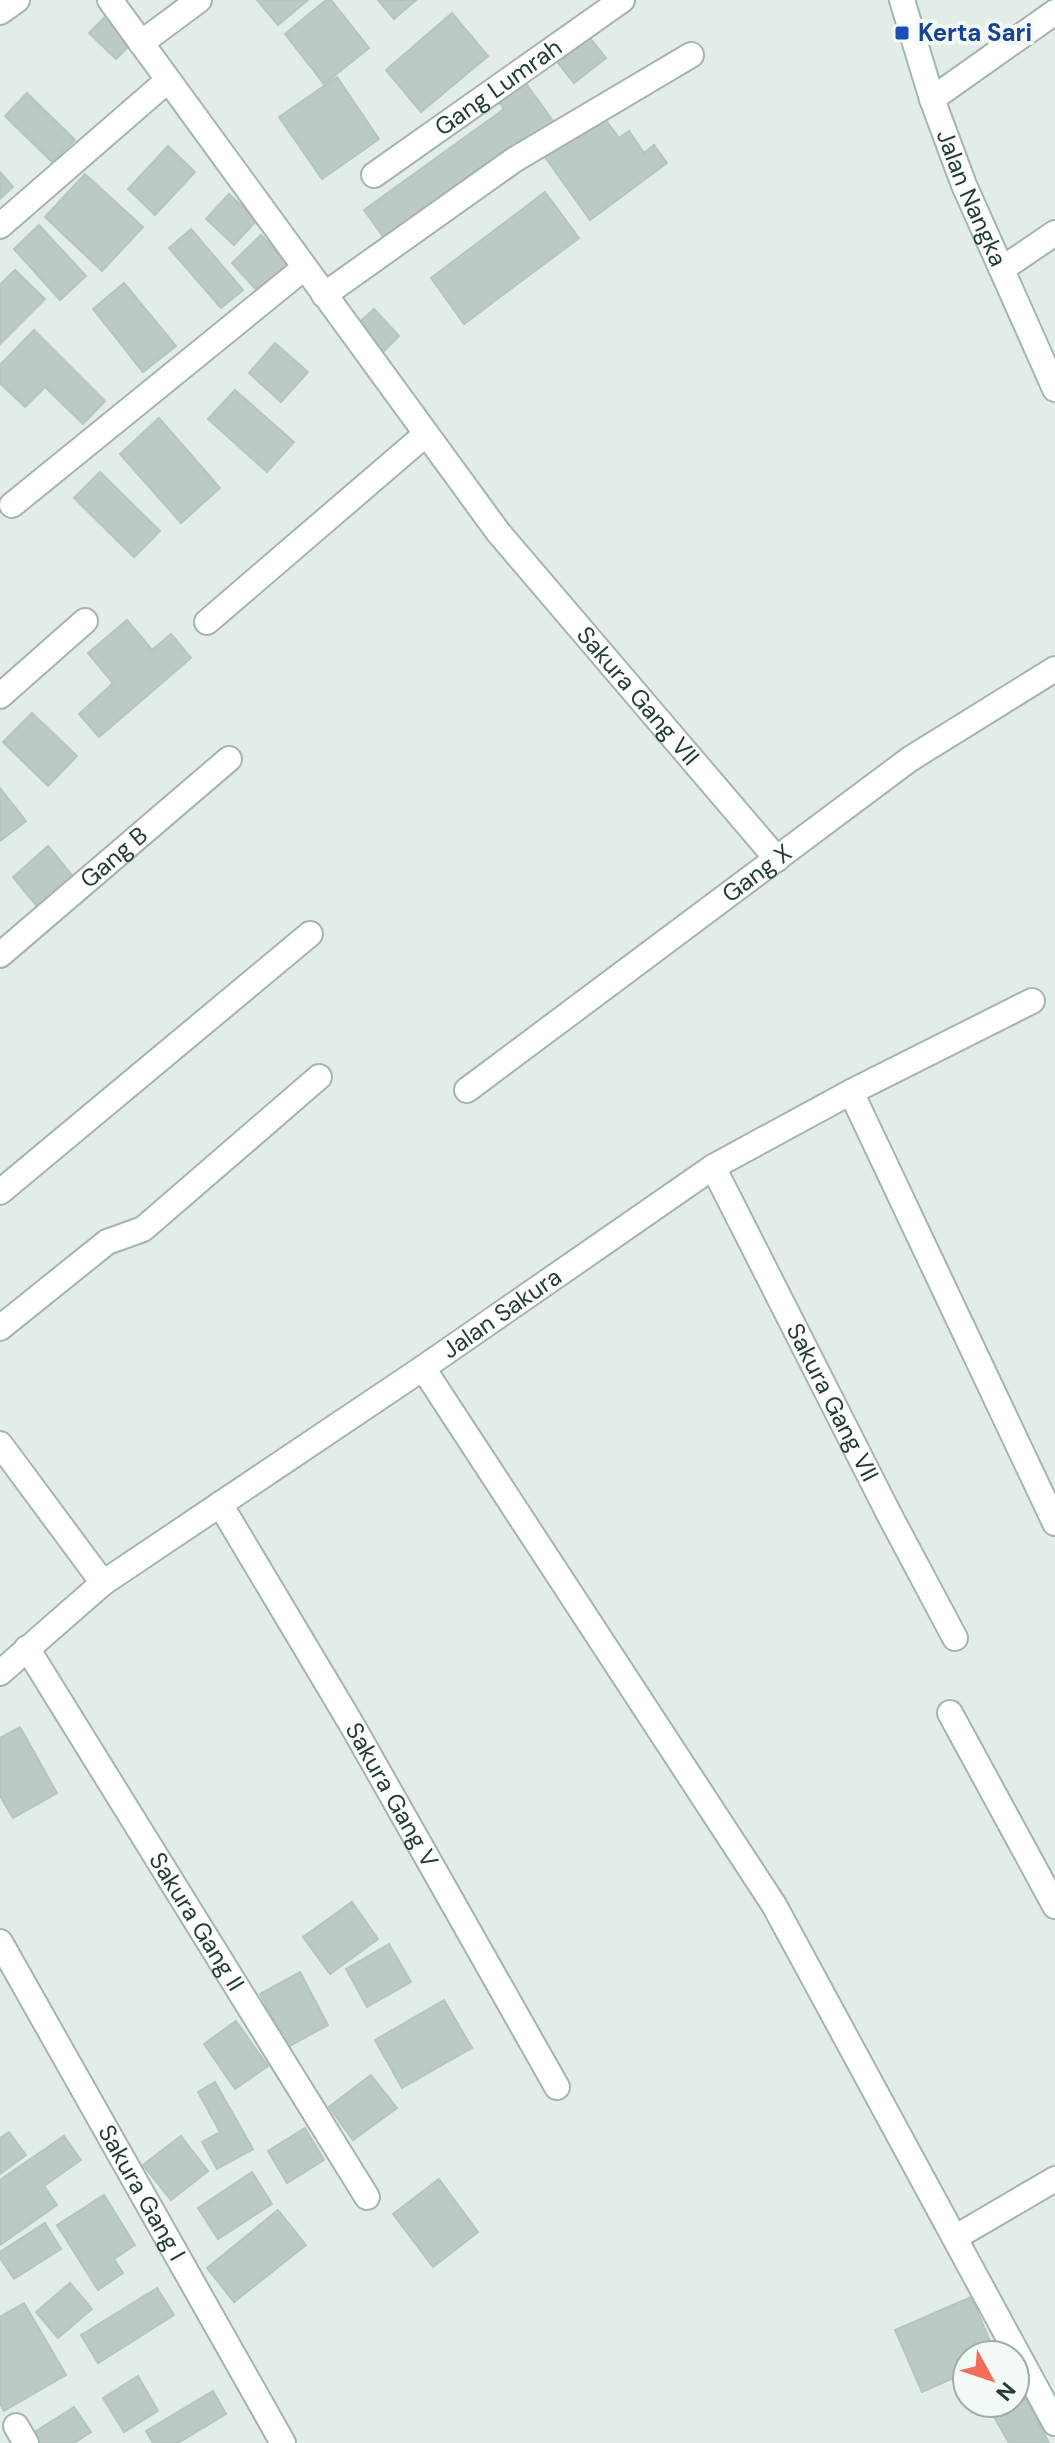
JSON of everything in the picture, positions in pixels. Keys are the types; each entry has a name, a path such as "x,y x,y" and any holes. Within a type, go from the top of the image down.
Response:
{"street":[{"path":"0,12 17,0"},
{"name":"Sakura Gang VII","path":"110,0 498,532 777,859"},
{"path":"141,43 199,0"},
{"name":"Gang Lumrah","path":"374,175 622,0"},
{"name":"Jalan Nangka","path":"902,0 932,99 964,185 1055,389"},
{"path":"932,99 1055,12"},
{"path":"324,295 514,160 691,55"},
{"path":"0,226 167,81"},
{"path":"1002,269 1055,233"},
{"path":"12,505 304,268"},
{"path":"207,622 426,434"},
{"path":"0,696 85,621"},
{"name":"Gang X","path":"467,1090 910,759 1055,669"},
{"name":"Gang B","path":"0,955 229,759"},
{"path":"0,1192 310,934"},
{"name":"Jalan Sakura","path":"0,1673 103,1583 423,1368 713,1167 851,1092 1032,1001"},
{"path":"0,1328 107,1242 143,1229 319,1077"},
{"path":"851,1092 1055,1523"},
{"name":"Sakura Gang VII","path":"713,1167 955,1638"},
{"path":"423,1368 774,1905 1055,2423"},
{"path":"0,1444 103,1583"},
{"name":"Sakura Gang V","path":"220,1504 352,1725 557,2087"},
{"name":"Sakura Gang II","path":"27,1648 367,2197"},
{"path":"950,1713 1055,1906"},
{"name":"Sakura Gang I","path":"0,1942 283,2443"},
{"path":"956,2237 1055,2179"}],"building":[{"path":"257,0 308,0 278,25"},
{"path":"326,0 331,0 369,48 324,84 285,34"},
{"path":"378,0 416,0 394,19"},
{"path":"110,12 137,38 116,59 89,33"},
{"path":"452,13 488,56 421,112 386,70"},
{"path":"586,33 606,58 574,83 554,58"},
{"path":"337,77 379,139 322,179 279,117"},
{"path":"522,78 553,121 387,242 364,210 504,109 495,97"},
{"path":"27,93 75,140 52,162 5,116"},
{"path":"602,115 619,138 629,131 644,153 654,145 667,163 590,220 545,157"},
{"path":"168,146 195,172 155,215 128,189"},
{"path":"0,172 13,187 0,199"},
{"path":"85,174 143,227 102,271 45,217"},
{"path":"545,192 579,238 464,324 431,278"},
{"path":"229,194 257,220 234,245 206,219"},
{"path":"39,225 86,276 60,300 14,249"},
{"path":"191,229 243,290 221,308 169,248"},
{"path":"261,235 292,268 262,296 232,263"},
{"path":"15,270 45,299 0,344 0,285"},
{"path":"124,283 176,346 143,372 93,309"},
{"path":"374,309 399,336 379,356 353,328"},
{"path":"34,330 105,401 83,424 45,387 25,407 0,383 0,365"},
{"path":"275,343 308,372 281,402 249,373"},
{"path":"235,390 294,442 267,472 208,419"},
{"path":"159,418 220,488 181,523 120,454"},
{"path":"100,472 160,531 134,557 74,498"},
{"path":"127,620 152,650 171,634 191,658 99,737 79,714 113,683 88,653"},
{"path":"32,713 77,756 48,786 3,742"},
{"path":"0,788 26,821 0,841"},
{"path":"48,846 76,880 40,910 13,877"},
{"path":"20,1727 57,1793 13,1818 0,1796 0,1738"},
{"path":"352,1902 378,1939 330,1974 303,1937"},
{"path":"389,1944 411,1982 367,2007 346,1969"},
{"path":"300,1972 328,2025 288,2047 260,1994"},
{"path":"444,2000 472,2048 402,2088 375,2040"},
{"path":"236,2021 268,2066 235,2089 204,2044"},
{"path":"371,2075 397,2108 353,2140 329,2107"},
{"path":"215,2082 253,2149 217,2169 202,2142 220,2132 198,2092"},
{"path":"305,2128 324,2160 287,2183 268,2151"},
{"path":"9,2132 26,2155 0,2174 0,2138"},
{"path":"64,2136 81,2160 44,2186 57,2205 0,2245 0,2180"},
{"path":"181,2136 208,2171 171,2200 143,2165"},
{"path":"252,2172 272,2204 218,2239 198,2208"},
{"path":"439,2179 478,2232 433,2267 393,2214"},
{"path":"104,2195 135,2245 114,2259 123,2273 98,2290 57,2225"},
{"path":"278,2210 306,2245 234,2302 207,2268"},
{"path":"45,2223 61,2249 14,2279 0,2258 0,2252"},
{"path":"70,2283 92,2309 58,2338 36,2312"},
{"path":"157,2288 174,2315 98,2363 81,2335"},
{"path":"971,2297 989,2339 951,2339 951,2379 922,2392 895,2330"},
{"path":"24,2303 66,2375 4,2411 0,2404 0,2317"},
{"path":"138,2376 158,2411 124,2432 103,2398"},
{"path":"213,2391 226,2414 178,2443 153,2443 146,2431"},
{"path":"74,2407 91,2432 74,2443 28,2443 25,2438"},
{"path":"1031,2409 1049,2443 1009,2443 995,2419 1031,2419"}],"place":[{"name":"Kerta Sari","path":"902,33"}]}
